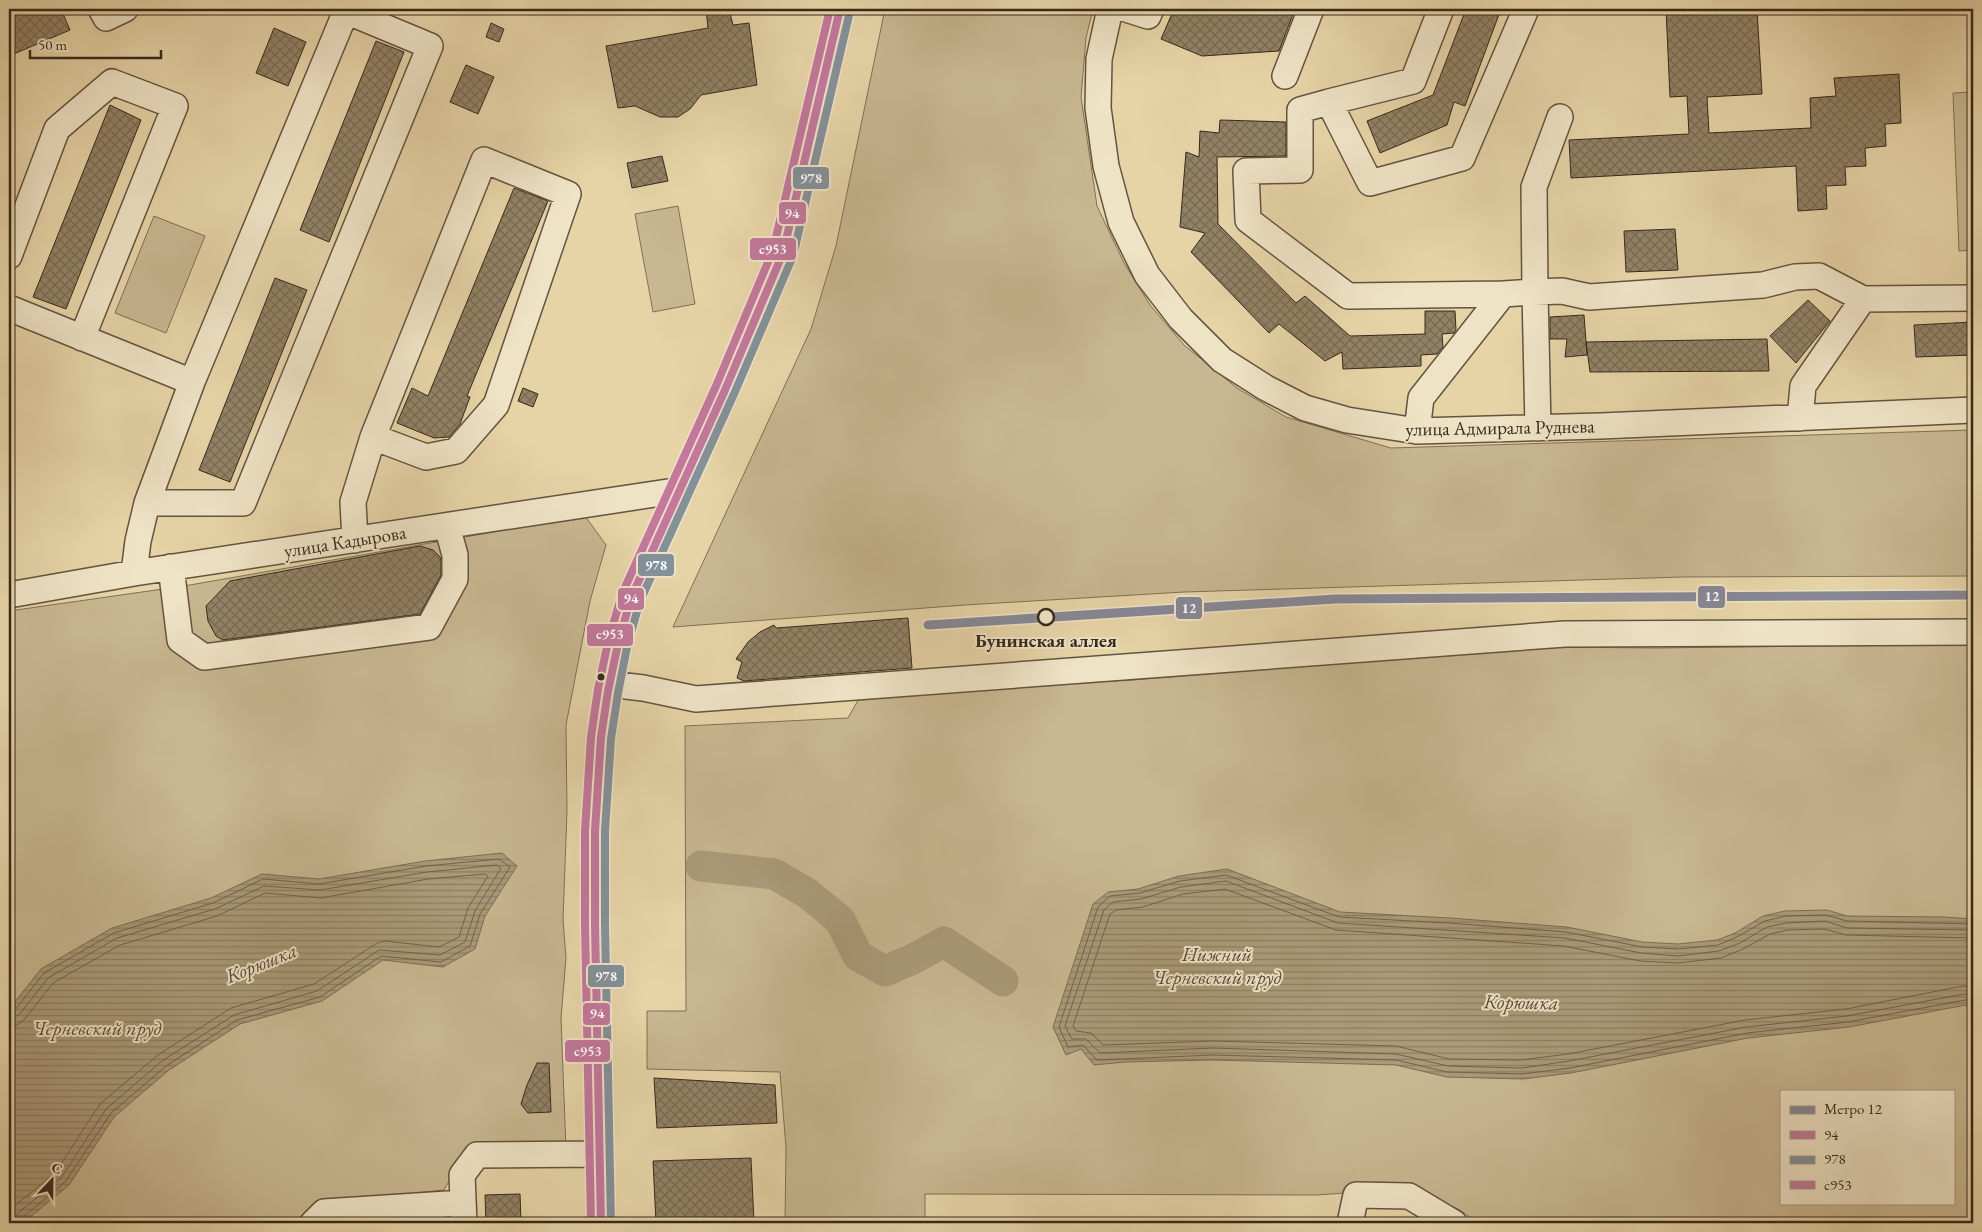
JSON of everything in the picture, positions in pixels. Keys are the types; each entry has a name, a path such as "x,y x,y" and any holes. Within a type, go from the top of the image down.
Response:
{"street":[{"path":"101,9 106,18 125,9"},
{"path":"601,1223 598,1154 595,895 596,781 601,731 609,684 621,630 631,598 681,490 783,253 840,9"},
{"name":"улица Адмирала Руднева","path":"1110,9 1099,59 1098,108 1106,166 1121,222 1148,275 1181,319 1222,360 1266,388 1305,408 1347,420 1417,431 1538,428 1973,410"},
{"path":"1126,9 1148,16 1151,9"},
{"path":"1285,76 1311,9"},
{"path":"1441,9 1413,81 1300,110 1300,170 1246,170 1248,220 1348,296 1503,294 1562,291 1589,297 1763,284 1796,277 1819,276 1863,299 1973,298"},
{"path":"1329,102 1370,183 1462,158 1526,9"},
{"path":"134,573 138,541 148,503 192,382 346,11 430,46 243,503 148,503"},
{"path":"9,256 57,129 112,82 175,106 82,338"},
{"path":"1538,428 1534,187 1560,117"},
{"path":"355,540 353,502 373,437 484,160 568,194 496,405 456,451 426,457 373,437"},
{"path":"1417,431 1421,398 1503,294"},
{"path":"1800,418 1803,386 1863,299"},
{"path":"9,308 192,382"},
{"name":"улица Кадырова","path":"9,595 171,567 681,490"},
{"path":"171,567 180,640 204,657 429,627 455,579 455,555 447,526"},
{"path":"609,684 643,688 696,699 1565,634 1973,632"},
{"path":"313,1223 324,1212 464,1213 462,1175 477,1155 598,1154"},
{"path":"1350,1223 1356,1195 1409,1196 1454,1223"}],"shaded area":[{"path":"885,9 1093,9 1086,38 1081,97 1097,206 1124,263 1150,305 1184,345 1237,388 1286,417 1391,448 1973,430 1973,576 1682,577 1184,592 965,605 673,627 811,329 836,246"},
{"path":"1973,92 1973,250 1959,251 1953,93"},
{"path":"678,206 695,304 653,312 635,214"},
{"path":"154,216 205,236 166,333 115,313"},
{"path":"585,516 606,545 590,601 566,725 567,811 563,920 566,958 561,1018 566,1150 467,1150 444,1190 313,1204 294,1223 9,1223 9,611 184,586"},
{"path":"1973,644 1973,1223 1478,1223 1460,1210 1413,1188 1317,1195 925,1194 925,1223 785,1223 786,1148 780,1072 647,1069 647,1011 686,1011 685,726 848,718 861,695 1132,680 1541,647 1658,648"}],"water":[{"name":"Черневский пруд","path":"502,853 517,866 485,916 475,949 443,967 383,960 322,1001 240,1024 169,1070 114,1117 69,1185 23,1223 9,1223 9,1009 41,969 112,928 211,898 262,874 319,879 425,861"},
{"name":"Нижний Черневский пруд","path":"1227,869 1340,912 1567,927 1642,942 1678,944 1717,940 1735,933 1763,916 1785,911 1827,910 1847,916 1973,919 1973,1006 1966,1005 1849,1027 1748,1038 1571,1073 1523,1079 1447,1077 1396,1065 1213,1060 1125,1062 1094,1065 1081,1049 1066,1055 1053,1027 1093,904 1108,892 1138,889 1179,876"}],"building":[{"path":"9,9 61,9 70,30 9,56"},
{"path":"706,9 729,9 733,25 749,23 757,85 701,95 690,109 678,117 660,117 635,106 618,108 606,46 708,28"},
{"path":"1174,9 1295,9 1279,51 1202,56 1161,39"},
{"path":"1466,9 1501,9 1465,106 1454,102 1447,125 1380,153 1367,121 1433,95"},
{"path":"1666,9 1757,9 1762,94 1707,97 1709,133 1811,128 1810,98 1836,96 1834,78 1899,74 1901,123 1885,124 1886,146 1865,148 1866,166 1845,167 1846,185 1826,186 1827,209 1798,211 1796,166 1571,178 1569,140 1689,134 1687,96 1670,97"},
{"path":"491,23 504,29 499,42 486,37"},
{"path":"274,28 306,42 288,86 256,73"},
{"path":"376,41 404,52 329,242 300,230"},
{"path":"466,65 494,77 478,114 450,102"},
{"path":"110,105 141,120 66,309 33,297"},
{"path":"1220,120 1286,122 1286,156 1217,157 1218,224 1296,303 1305,296 1350,336 1425,334 1425,311 1455,311 1456,330 1454,333 1442,334 1443,347 1437,354 1421,355 1421,366 1343,369 1342,352 1325,361 1279,324 1269,333 1191,252 1205,233 1180,227 1186,152 1199,157 1200,131 1219,133"},
{"path":"662,156 668,181 632,188 627,163"},
{"path":"514,188 548,201 467,396 470,397 460,424 449,437 434,438 397,423 412,388 428,396"},
{"path":"1675,229 1678,270 1626,272 1624,231"},
{"path":"275,278 307,290 230,482 199,470"},
{"path":"1808,300 1830,321 1796,363 1770,336"},
{"path":"1584,315 1587,355 1565,357 1567,339 1550,339 1550,317"},
{"path":"1973,322 1973,355 1916,357 1914,325"},
{"path":"1767,339 1769,371 1590,372 1586,342"},
{"path":"523,388 538,394 533,407 518,401"},
{"path":"420,546 433,550 440,557 441,575 420,614 223,640 216,636 208,621 206,606 230,581"},
{"path":"908,618 912,668 744,681 737,678 742,662 736,659 748,642 760,632 774,625 776,628"},
{"path":"537,1063 549,1063 551,1112 528,1113 521,1104"},
{"path":"654,1078 775,1085 777,1123 657,1128"},
{"path":"751,1158 754,1223 656,1223 653,1161"},
{"path":"520,1194 521,1223 486,1223 485,1195"}],"waterway":[{"name":"Корюшка","path":"701,866 774,874 807,893 840,920 858,956 885,971 913,959 944,942 1003,981"}],"metro line":[{"name":"12","path":"928,625 1335,599 1973,595"}],"transit line":[{"name":"с953","path":"591,1223 585,831 591,737 598,689 608,642 622,594 716,386 773,250 830,9"},
{"name":"94","path":"601,1223 595,831 601,737 608,691 618,644 631,598 725,390 783,253 840,9"},
{"name":"978","path":"611,1223 605,831 611,739 627,647 640,601 734,394 793,256 850,11"}],"place":[{"name":"Бунинская аллея","path":"1046,617"}]}
